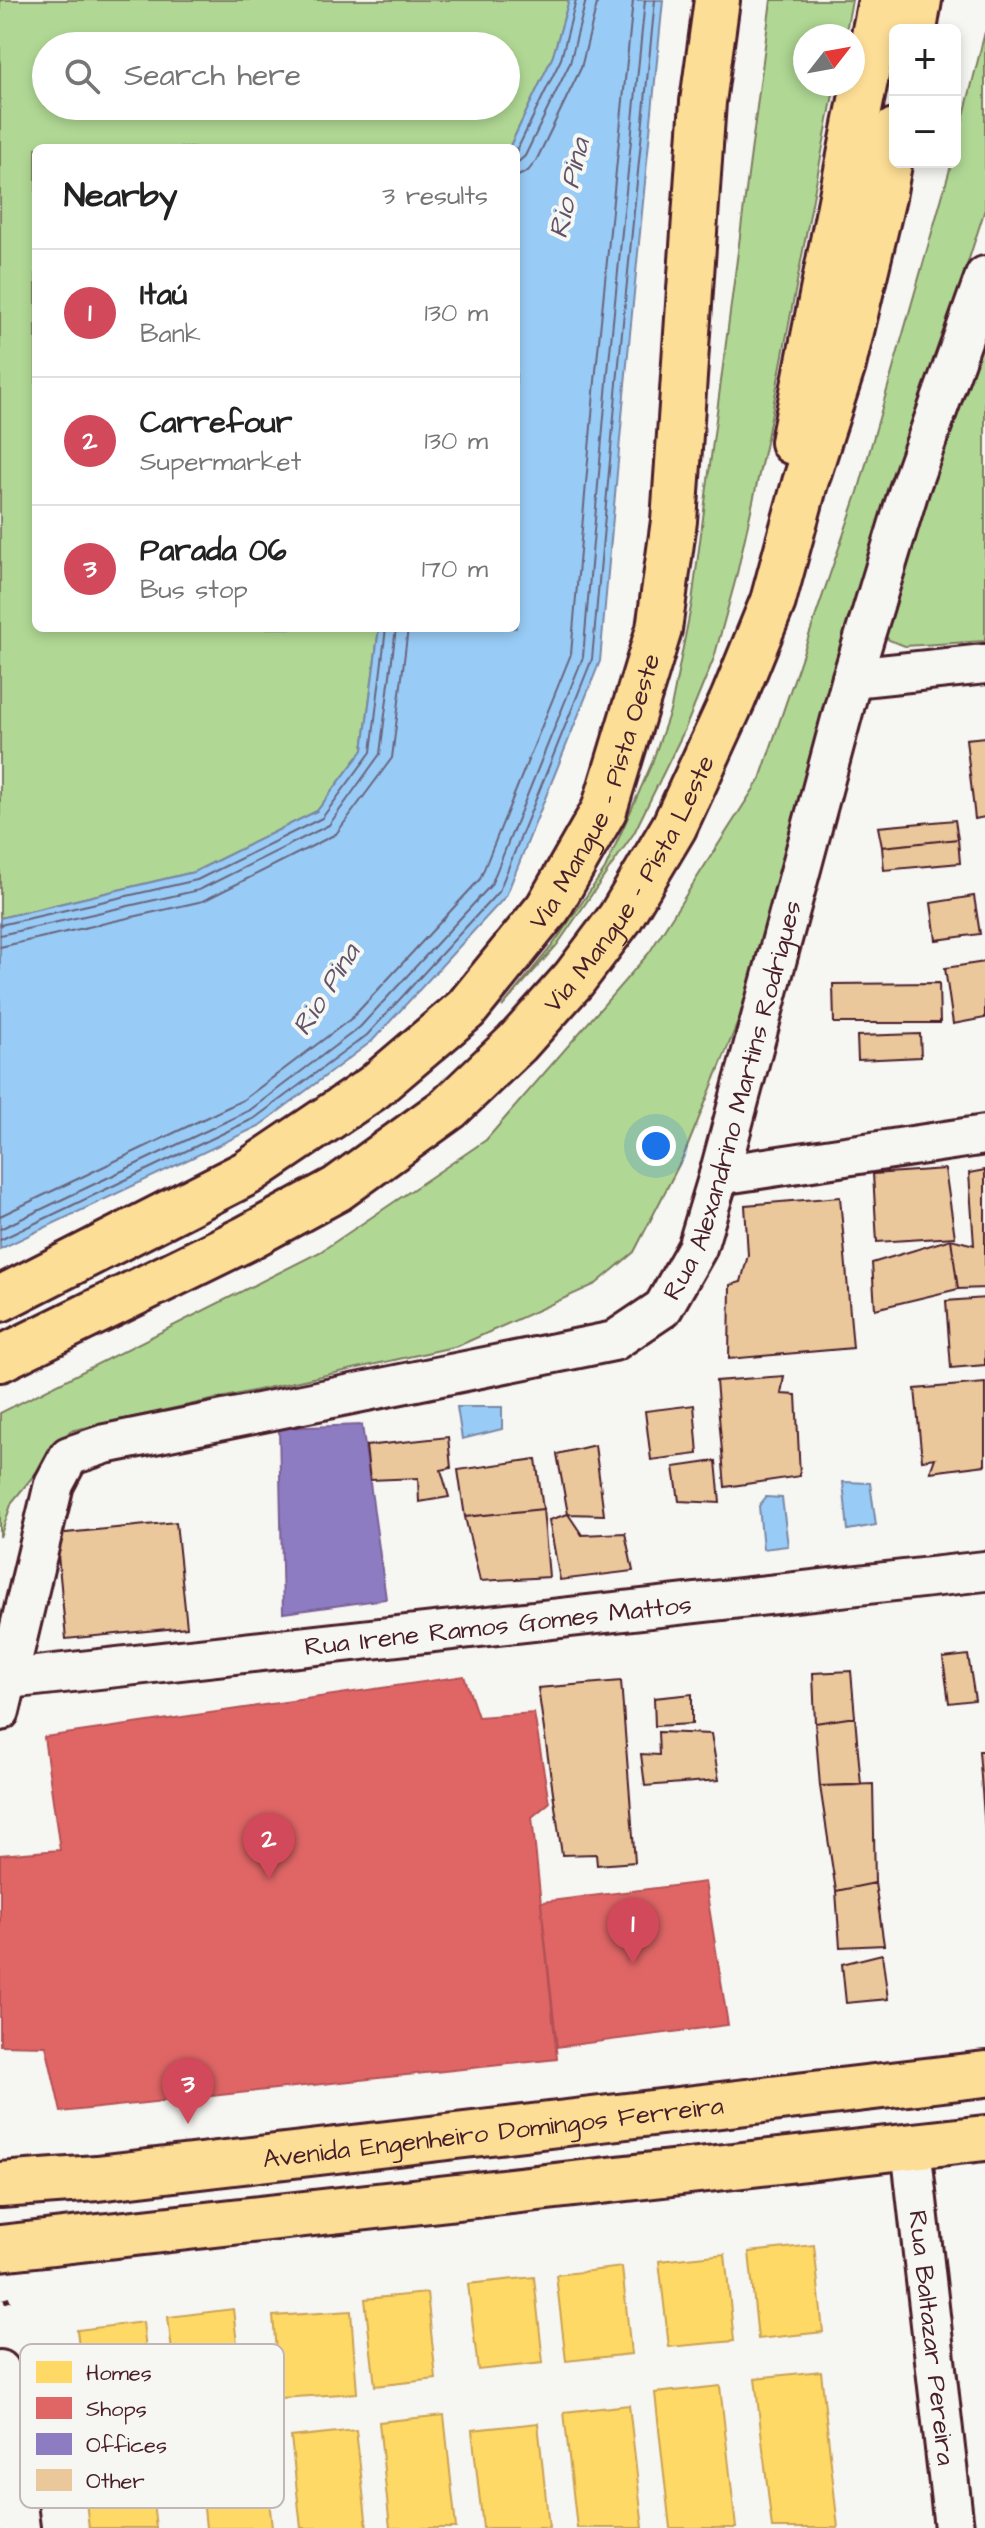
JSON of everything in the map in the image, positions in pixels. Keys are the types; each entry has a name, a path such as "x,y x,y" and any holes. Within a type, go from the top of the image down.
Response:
{"main road":[{"name":"Via Mangue - Pista Oeste","path":"0,1299 82,1260 247,1173 373,1088 466,1009 548,908 604,810 659,629 674,521 703,102 717,0"},
{"path":"695,248 746,0"},
{"path":"764,623 795,430 881,0"},
{"path":"915,24 919,0"},
{"name":"Via Mangue - Pista Leste","path":"0,1359 245,1239 337,1189 449,1108 506,1054 574,979 627,905 674,827 773,601 805,483 843,365 889,164"},
{"name":"Avenida Engenheiro Domingos Ferreira","path":"0,2185 97,2178 985,2074"},
{"path":"0,2248 985,2138"}],"street":[{"name":"Rua Alexandrino Martins Rodrigues","path":"5,1695 54,1484 69,1456 105,1444 614,1341 663,1308 697,1248 852,678 909,490 985,276"},
{"path":"852,678 985,664"},
{"path":"719,1175 985,1135"},
{"name":"Rua Irene Ramos Gomes Mattos","path":"5,1695 985,1571"},
{"name":"Rua Baltazar Pereira","path":"911,2147 954,2528"},
{"path":"0,2370 20,2528"}],"path":[{"path":"4,2301 11,2299"}],"green space":[{"path":"0,0 569,0 553,56 511,144 32,144 32,632 378,632 363,750 317,811 194,872 0,918"},
{"path":"771,0 852,0 847,24 793,24 793,96 833,96 767,438 736,578 714,658 684,731 634,833 557,945 502,1007 552,946 605,869 652,763 671,708 692,602"},
{"path":"985,32 985,209 925,396 744,1007 684,1155 634,1252 596,1284 458,1346 70,1431 12,1502 0,1537 0,1413 320,1252 486,1140 649,953 760,779 858,492 950,168 961,168 961,127"},
{"path":"985,293 985,641 905,646 889,640 877,626"}],"water":[{"name":"Rio Pina","path":"569,0 663,0 600,661 506,896 372,1041 259,1126 0,1249 0,918 194,872 317,811 363,750 378,632 520,632 520,144 511,144 553,56"},
{"path":"457,1407 502,1407 502,1429 462,1439"},
{"path":"843,1482 870,1483 876,1525 848,1530"},
{"path":"766,1497 782,1498 788,1546 763,1549 759,1506"}],"building: Homes":[{"path":"814,2245 823,2332 758,2339 749,2252"},
{"path":"725,2254 734,2341 669,2347 659,2261"},
{"path":"622,2267 631,2354 566,2361 556,2275"},
{"path":"534,2277 543,2363 478,2370 468,2284"},
{"path":"427,2293 436,2379 375,2386 365,2299"},
{"path":"233,2309 237,2344 171,2344 168,2317"},
{"path":"351,2311 357,2393 284,2398 284,2344 275,2344 273,2316"},
{"path":"143,2322 145,2344 79,2344 77,2330"},
{"path":"821,2371 838,2528 772,2528 755,2378"},
{"path":"720,2386 736,2528 670,2528 655,2393"},
{"path":"629,2405 643,2528 577,2528 564,2412"},
{"path":"444,2415 456,2528 390,2528 379,2422"},
{"path":"538,2423 549,2528 483,2528 472,2430"},
{"path":"356,2430 367,2528 301,2528 291,2437"},
{"path":"87,2508 154,2508 156,2528 89,2528"},
{"path":"204,2508 270,2508 272,2528 206,2528"}],"building: Shops":[{"path":"464,1676 478,1717 534,1713 549,1803 532,1817 557,2059 61,2112 46,2046 0,2045 0,1855 60,1850 44,1737"},
{"path":"705,1882 728,2025 557,2047 541,1902"}],"building: Offices":[{"path":"362,1425 386,1599 283,1613 279,1428"}],"building: Other":[{"path":"985,737 985,817 975,819 966,739"},
{"path":"955,820 958,839 882,847 878,827"},
{"path":"958,839 960,863 884,870 882,847"},
{"path":"974,896 980,934 936,940 931,903"},
{"path":"985,962 985,1018 953,1024 945,968"},
{"path":"939,983 940,1023 834,1023 833,984"},
{"path":"920,1034 921,1057 858,1060 857,1036"},
{"path":"945,1169 955,1237 877,1242 873,1174"},
{"path":"985,1170 985,1288 958,1289 951,1239 974,1245 969,1173"},
{"path":"840,1197 853,1348 729,1359 730,1285 741,1282 748,1255 745,1205"},
{"path":"951,1239 958,1289 875,1309 872,1263"},
{"path":"985,1298 985,1365 951,1368 946,1301"},
{"path":"784,1376 781,1394 796,1395 800,1476 725,1487 716,1381"},
{"path":"985,1383 985,1465 930,1472 935,1458 922,1460 915,1389"},
{"path":"694,1405 698,1454 651,1460 645,1411"},
{"path":"448,1437 451,1468 441,1470 449,1497 419,1502 418,1478 370,1480 366,1446"},
{"path":"595,1445 604,1515 568,1514 557,1454"},
{"path":"536,1459 543,1509 465,1517 458,1470"},
{"path":"716,1461 720,1503 679,1501 674,1467"},
{"path":"543,1509 549,1577 480,1581 465,1517"},
{"path":"568,1514 582,1535 625,1533 633,1571 560,1580 549,1520"},
{"path":"176,1522 187,1627 66,1639 56,1534"},
{"path":"968,1655 975,1700 949,1703 943,1658"},
{"path":"851,1671 855,1717 815,1723 813,1673"},
{"path":"621,1681 635,1862 597,1865 596,1854 562,1855 538,1688"},
{"path":"692,1694 692,1724 655,1726 654,1698"},
{"path":"855,1717 861,1785 820,1786 815,1723"},
{"path":"658,1732 711,1734 719,1780 645,1786 641,1754 659,1755"},
{"path":"979,1751 985,1751 985,1829"},
{"path":"873,1784 875,1883 836,1891 820,1786"},
{"path":"875,1883 884,1945 840,1947 836,1891"},
{"path":"882,1954 888,1999 846,2003 842,1964"}],"place":[{"name":"Carrefour","path":"269,1879"},
{"name":"Itaú","path":"633,1964"},
{"name":"Parada 06","path":"188,2124"}]}
